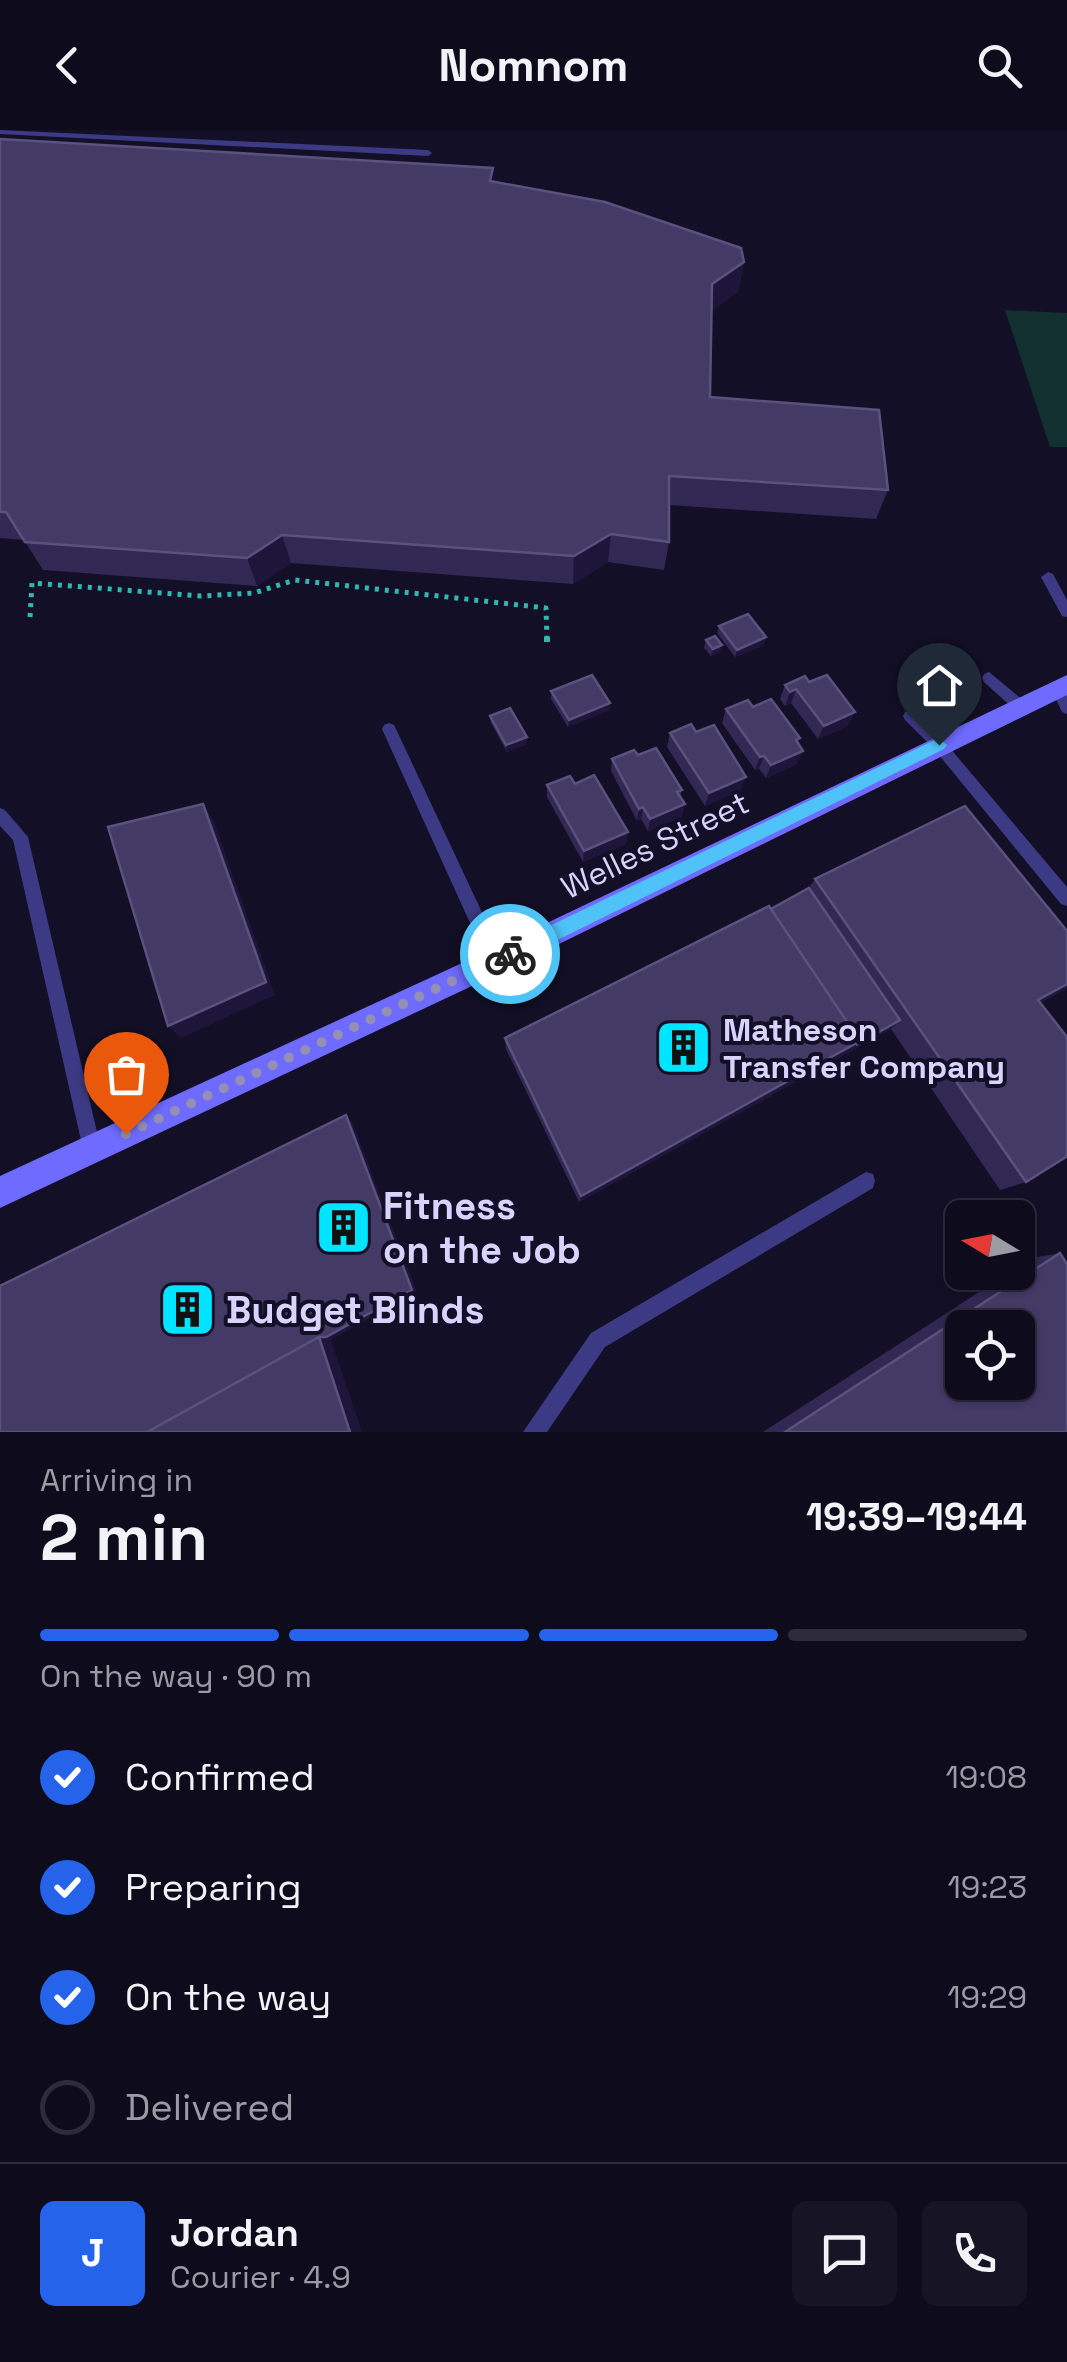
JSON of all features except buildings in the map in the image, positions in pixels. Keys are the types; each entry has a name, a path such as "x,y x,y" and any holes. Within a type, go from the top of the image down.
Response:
{"main road":[{"name":"Welles Street","path":"0,1192 496,961 1019,706 1064,693"}],"lane":[{"path":"0,132 428,154"},
{"path":"1048,577 1067,612"},
{"path":"989,678 1019,706"},
{"path":"910,716 939,745 1067,899"},
{"path":"389,729 496,961"},
{"path":"0,815 20,838 92,1149"},
{"path":"534,1432 598,1340 866,1181"}],"path":[{"path":"30,617 32,582 201,596 254,593 294,580 546,608 547,648"}],"green space":[{"path":"1005,310 1067,313 1067,447 1050,447"}],"way so far":[{"path":"126,1134 510,954"}],"place":[{"name":"Matheson Transfer Company","path":"684,1048"},
{"name":"Fitness on the Job","path":"344,1228"},
{"name":"Budget Blinds","path":"187,1310"}],"route":[{"path":"510,954 939,745"}]}
